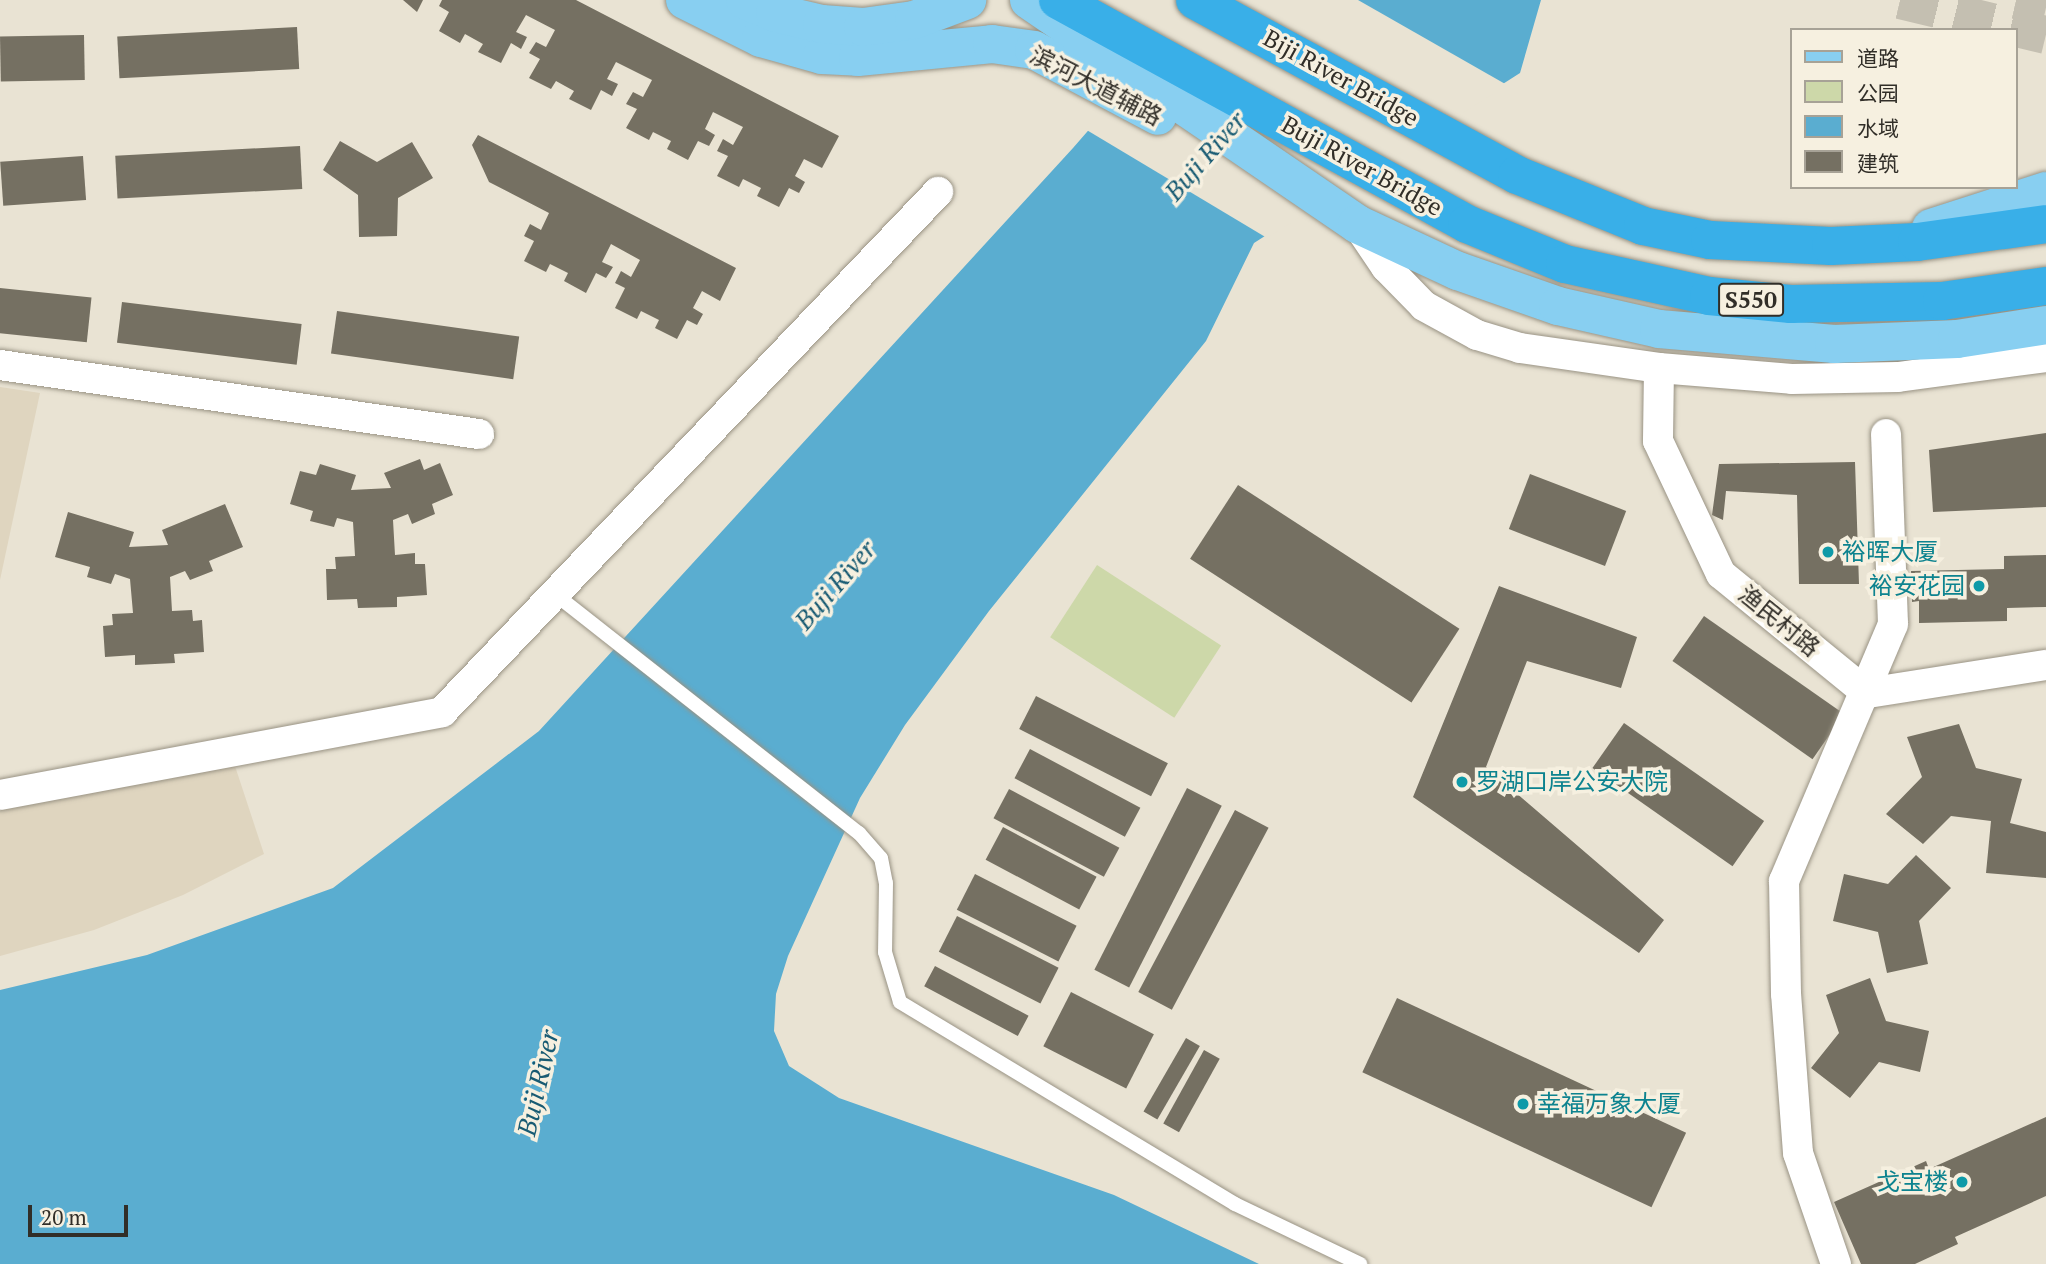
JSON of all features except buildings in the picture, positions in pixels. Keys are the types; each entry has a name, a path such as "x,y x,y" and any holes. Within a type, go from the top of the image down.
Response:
{"highway":[{"name":"Biji River Bridge","path":"1195,0 1486,158 1581,205 1643,226 1710,240 1831,246"},
{"name":"Buji River Bridge","path":"1063,10 1467,224 1565,264 1709,296 1791,304 1942,301 2046,286"},
{"name":"S550","path":"1831,246 1917,242 2046,223"}],"main road":[{"name":"滨河大道辅路","path":"685,0 761,38 822,55 858,57 992,44 1034,50 1343,216"},
{"path":"745,0 775,13 822,24 863,27 914,20 967,0"},
{"path":"1029,0 1063,10 1343,216 1458,271 1612,319 1707,335 1834,344 1957,339 2046,325"},
{"path":"1227,0 1263,35"},
{"path":"1831,246 1910,234 2046,191"}],"street":[{"path":"0,795 442,712 939,192"},
{"path":"1343,216 1410,295 1460,327 1509,345 1659,368 1792,379 1863,379 1947,373 2046,357"},
{"path":"0,365 479,435"},
{"name":"渔民村路","path":"1659,368 1658,440 1721,574 1867,693"},
{"path":"1836,1264 1798,1153 1786,994 1784,881 1867,693 1893,624 1886,435"},
{"path":"1867,693 2046,665"}],"lane":[{"path":"555,594 859,833 881,858 886,883 884,952 900,1002 1235,1204 1360,1264"}],"shaded area":[{"path":"0,387 40,393 0,580"},
{"path":"234,763 264,854 183,895 94,930 0,956 0,808"}],"green space":[{"path":"1097,565 1221,646 1174,718 1050,637"}],"water":[{"name":"Buji River","path":"1202,0 1541,0 1520,73 1254,243 1206,341 989,611 905,725 860,798 788,956 776,994 774,1031 789,1066 839,1098 1114,1195 1259,1264 0,1264 0,990 147,955 333,888 539,731 1073,148"}],"pier":[{"path":"1197,0 1358,0 1507,85 1267,238 1085,129"}],"tunnel":[{"path":"1900,0 2017,28"},
{"path":"2016,0 2046,7"},
{"path":"2018,28 2046,35"}],"place":[{"name":"裕晖大厦","path":"1828,552"},
{"name":"裕安花园","path":"1979,586"},
{"name":"罗湖口岸公安大院","path":"1462,782"},
{"name":"幸福万象大厦","path":"1523,1104"},
{"name":"戈宝楼","path":"1962,1182"}]}
